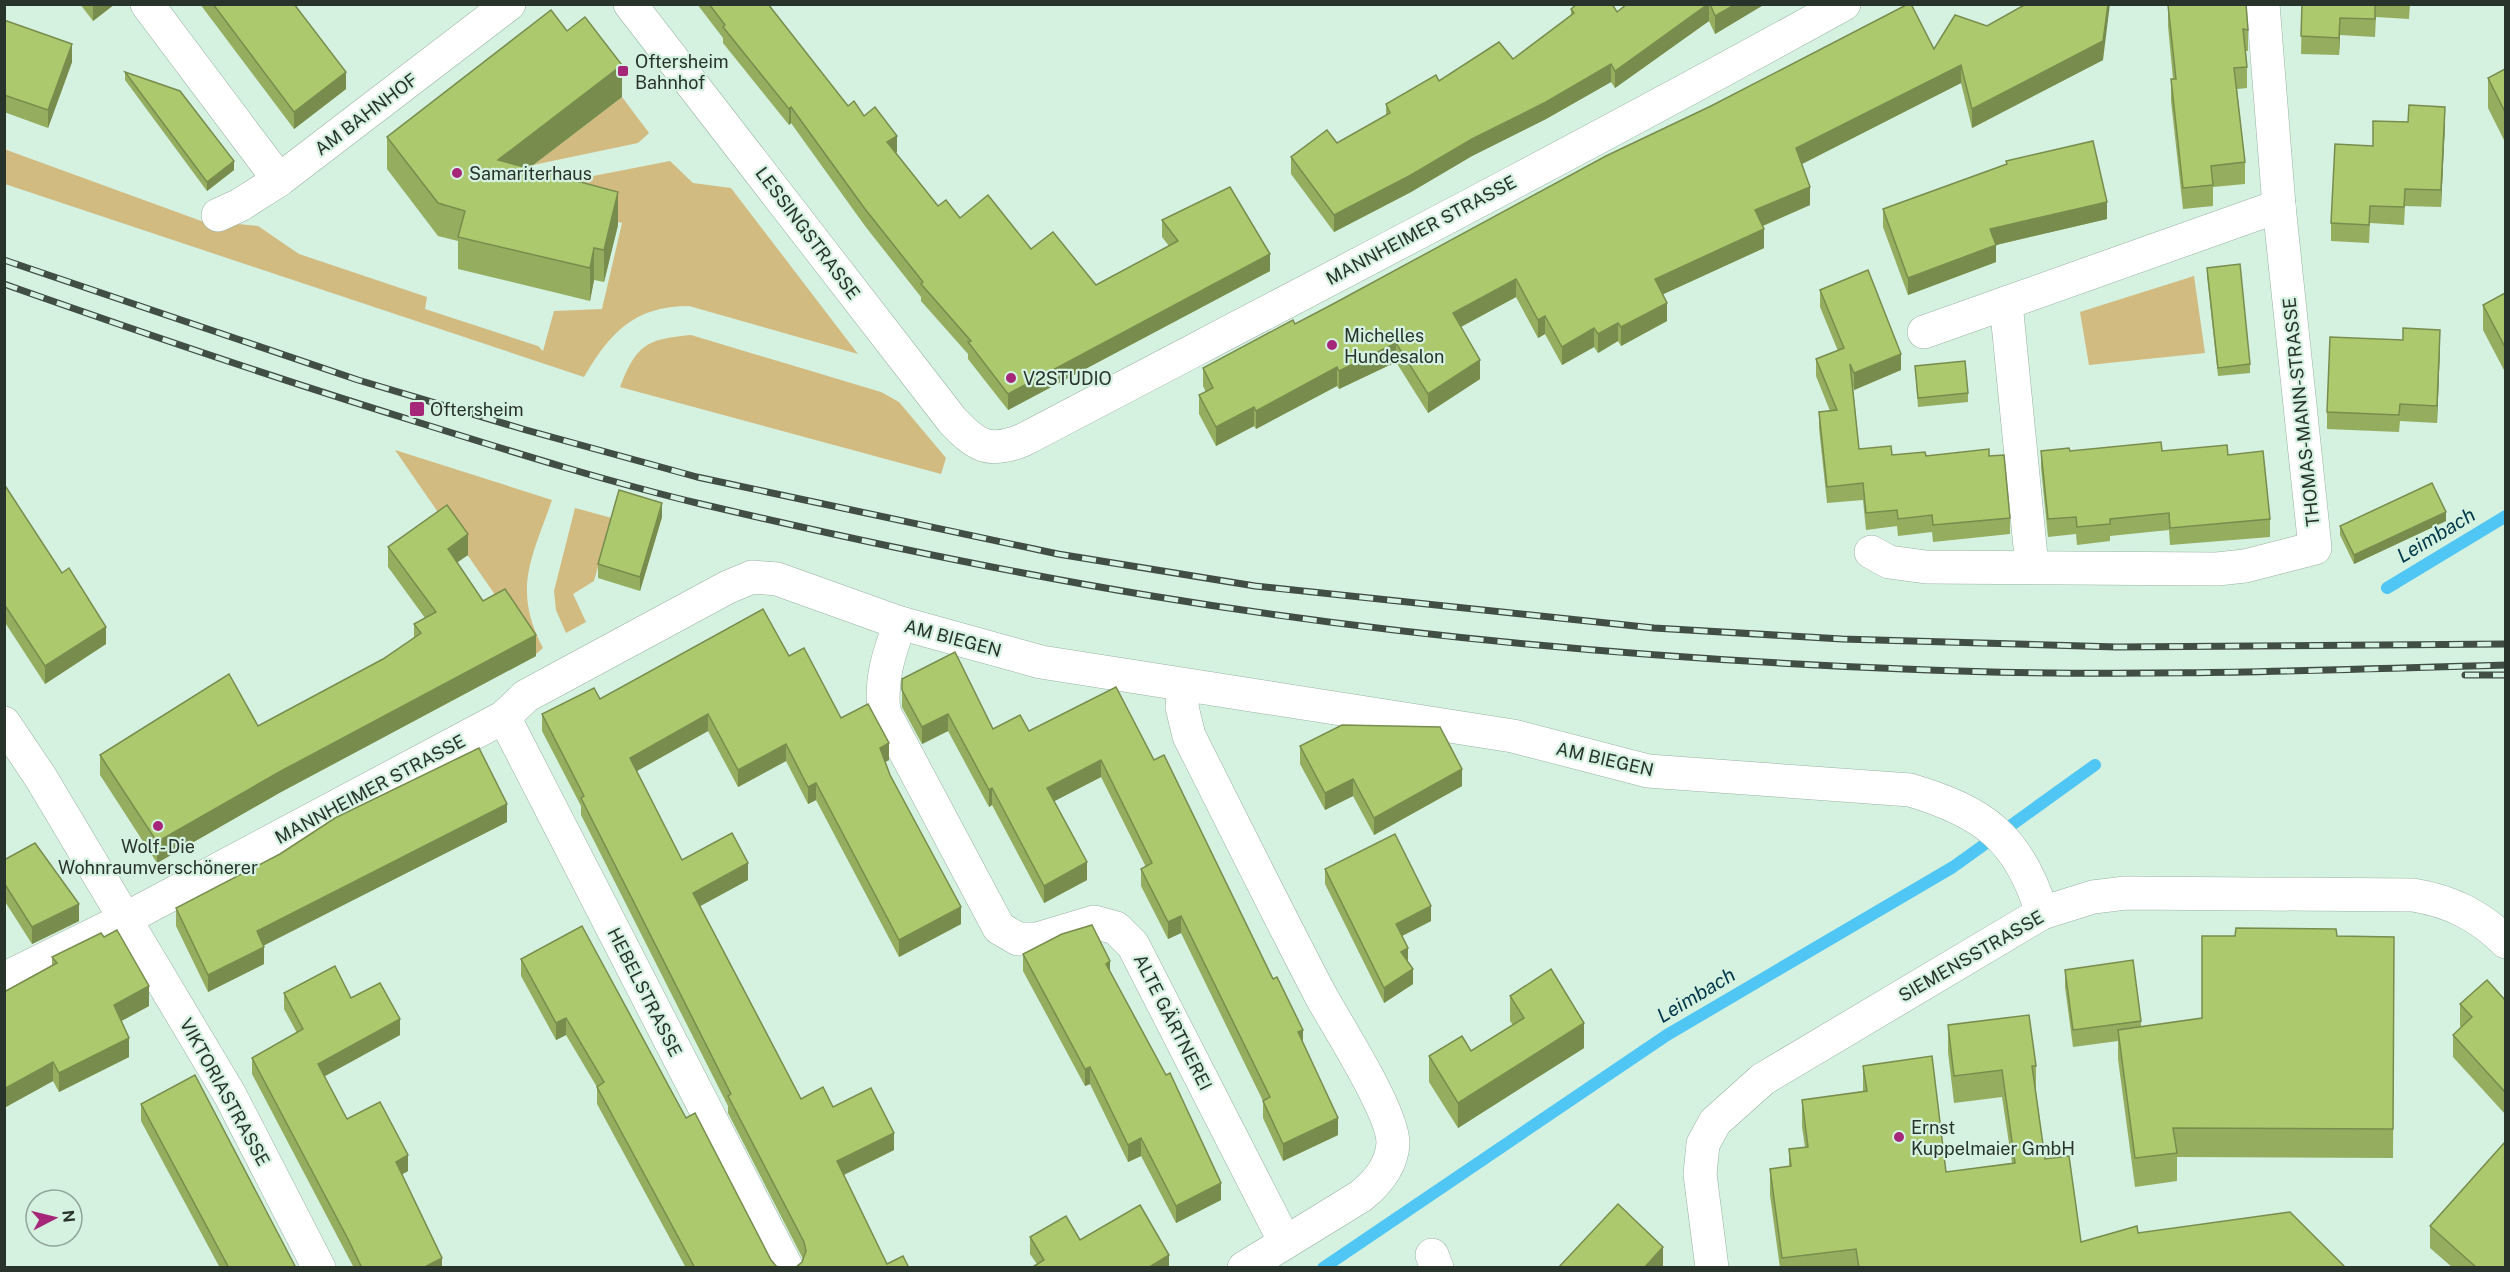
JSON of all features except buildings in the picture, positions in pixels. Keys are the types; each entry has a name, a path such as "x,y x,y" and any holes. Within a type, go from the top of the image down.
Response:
{"street":[{"path":"147,4 279,180"},
{"name":"AM BAHNHOF","path":"218,215 240,205 279,180 509,4"},
{"name":"LESSINGSTRASSE","path":"630,4 952,420 969,438 983,446 996,448"},
{"name":"MANNHEIMER STRASSE","path":"996,448 1023,440 1218,338 1661,105 1844,4"},
{"name":"THOMAS-MANN-STRASSE","path":"1870,552 1889,562 1907,565 2217,569 2245,566 2315,548 2278,206 2264,4"},
{"path":"1924,332 2278,206"},
{"path":"2006,303 2032,567"},
{"name":"AM BIEGEN","path":"728,587 752,577 777,579 900,623 1041,662 1513,736 1648,771 1910,789 1938,798 1989,824 2016,854 2032,879 2042,913"},
{"name":"MANNHEIMER STRASSE","path":"4,979 125,919 504,717 526,696 728,587"},
{"name":"ALTE GÄRTNEREI","path":"900,623 887,658 881,690 884,712 999,928 1018,939 1037,939 1094,921 1116,928 1133,945 1285,1242"},
{"path":"1184,686 1182,706 1189,736 1388,1124 1393,1143 1387,1166 1377,1183 1361,1196 1244,1268"},
{"name":"HEBELSTRASSE","path":"504,717 787,1268"},
{"name":"VIKTORIASTRASSE","path":"4,723 41,778 230,1095 319,1268"},
{"name":"SIEMENSSTRASSE","path":"1712,1268 1700,1174 1703,1144 1715,1122 1763,1079 2042,913 2093,897 2126,893 2413,896 2440,900 2463,910 2487,924 2505,942"}],"shaded area":[{"path":"622,97 649,133 638,143 533,165"},
{"path":"4,149 215,226 227,223 258,226 299,254 427,297 425,309 538,346 543,351 554,311 602,309 622,223 515,196 516,191 670,161 693,183 731,188 858,354 689,306 670,307 638,317 626,325 604,347 584,377 5,184"},
{"path":"2194,276 2205,353 2089,365 2080,312"},
{"path":"691,335 881,392 899,402 946,458 941,474 620,387 632,362 645,347 663,339"},
{"path":"395,450 552,500 528,574 529,608 543,648 536,654"},
{"path":"575,508 612,518 594,581 573,594 586,622 566,633 556,610 554,591"}],"waterway":[{"name":"Leimbach","path":"2387,588 2506,516"},
{"name":"Leimbach","path":"1323,1268 1667,1035 1953,867 2095,765"}],"railway":[{"path":"4,260 358,380 526,430 697,477 1058,554 1255,586 1654,628 1842,639 2117,647 2506,644"},
{"path":"4,284 323,392 598,477 813,530 982,565 1152,596 1339,623 1527,644 1810,665 2055,673 2280,671 2506,665"},
{"path":"2465,675 2506,675"}],"place":[{"name":"Oftersheim Bahnhof","path":"623,71"},
{"name":"Samariterhaus","path":"457,173"},
{"name":"Michelles Hundesalon","path":"1332,345"},
{"name":"V2STUDIO","path":"1011,378"},
{"name":"Oftersheim","path":"417,409"},
{"name":"Wolf- Die Wohnraumverschönerer","path":"158,826"},
{"name":"Ernst Kuppelmaier GmbH","path":"1899,1137"}]}
